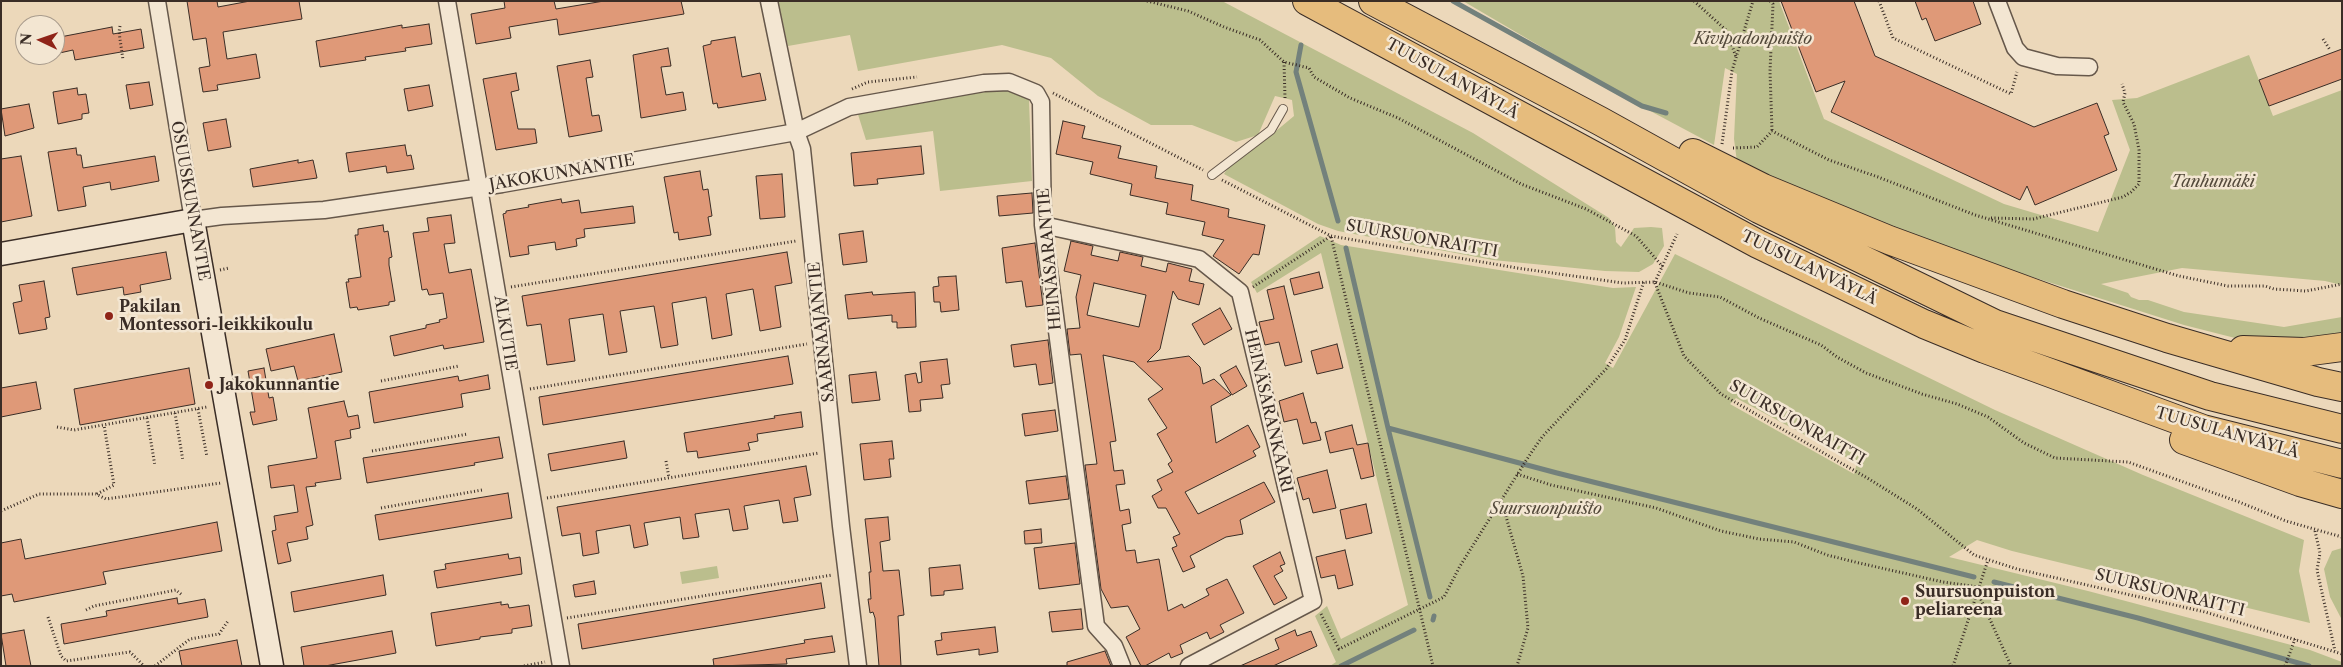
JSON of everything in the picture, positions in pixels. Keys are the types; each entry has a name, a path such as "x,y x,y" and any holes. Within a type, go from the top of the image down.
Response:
{"highway":[{"name":"TUUSULANVÄYLÄ","path":"1307,1 1758,244 1857,293 1985,349 2203,429 2342,464"},
{"name":"TUUSULANVÄYLÄ","path":"1373,1 1529,83 1759,209 1995,324 2210,396 2342,429"},
{"path":"1529,83 1590,100 1763,188 1889,240 2063,304 2167,338 2318,382 2342,387"},
{"path":"2167,338 2248,350 2304,352 2342,347"},
{"path":"1985,349 2098,408 2255,466 2342,494"}],"street":[{"name":"OSUUSKUNNANTIE","path":"157,1 193,220 272,666"},
{"name":"ALKUTIE","path":"448,1 561,663"},
{"name":"SAARNAAJANTIE","path":"769,1 796,132 802,149 833,434 841,526 858,666"},
{"path":"1997,1 2015,48 2023,57 2057,66 2089,67"},
{"path":"796,132 849,107 984,83 1009,82 1036,93"},
{"name":"HEINÄSARANTIE","path":"1036,93 1041,102 1044,225 1096,626 1114,646 1122,666"},
{"name":"JAKOKUNNANTIE","path":"1,254 193,220 222,216 324,210 481,187 796,132"},
{"path":"1044,225 1199,259 1240,292"},
{"name":"HEINÄSARANKAARI","path":"1240,292 1313,601"},
{"path":"1189,666 1313,601"}],"lane":[{"path":"1212,175 1272,130 1283,109"}],"path":[{"path":"1147,1 1188,11 1260,40 1284,62 1308,68 1314,77 1350,98 1398,118 1521,184 1586,209 1636,236 1662,267"},
{"path":"1694,1 1727,31 1736,57"},
{"path":"1721,148 1732,71 1753,1"},
{"path":"1730,148 1757,147 1772,131 1770,71 1772,4 1770,1"},
{"path":"1879,1 1893,38 2011,94 2023,57"},
{"path":"120,26 119,32 123,60"},
{"path":"2323,39 2330,50"},
{"path":"1283,109 1286,92 1284,62"},
{"path":"1987,218 2033,219 2123,197 2131,192 2139,184 2139,150 2134,124 2123,102 2122,84"},
{"name":"SUURSUONRAITTI","path":"1036,93 1050,91 1331,236 1517,268 1623,283 1654,282 1684,356 1721,394 1869,479 1917,510 1974,555 2017,569 2205,612 2342,654"},
{"path":"1772,131 1829,160 1987,218 2179,276 2218,284 2265,286 2274,290 2306,291 2342,284"},
{"path":"1677,234 1654,282 1689,293 1720,297 1758,318 1822,346 1837,357 1866,373 1922,394 1957,404 1988,418 2024,443 2055,458 2128,462 2315,530 2342,537"},
{"path":"1240,292 1248,290 1331,236 1433,666"},
{"path":"506,288 802,240"},
{"path":"1313,601 1338,649 1444,597 1460,566 1526,458 1542,437 1606,369 1625,340 1644,281"},
{"path":"523,390 813,343"},
{"path":"380,381 459,366"},
{"path":"58,427 74,430 212,406"},
{"path":"198,408 206,457"},
{"path":"175,413 183,461"},
{"path":"147,418 155,466"},
{"path":"1,511 39,494 96,494 114,485 104,424"},
{"path":"372,451 468,434"},
{"path":"542,499 825,452"},
{"path":"666,462 669,478"},
{"path":"1517,474 1552,485 1656,508 1721,531 1759,539 1794,542 1827,555 1927,579 1979,588"},
{"path":"96,494 106,499 226,482"},
{"path":"381,508 482,490"},
{"path":"1501,499 1523,576 1528,628 1517,666"},
{"path":"2315,530 2320,553 2317,570 2336,651"},
{"path":"1954,666 1988,560"},
{"path":"562,619 838,574"},
{"path":"86,610 94,606 176,590 182,595"},
{"path":"1978,592 2011,666"},
{"path":"48,617 61,656 66,661 130,652 144,666"},
{"path":"155,666 190,639 219,634 228,621"},
{"path":"2286,665 2295,639"},
{"path":"524,666 561,663"}],"green space":[{"path":"778,1 1222,1 1473,133 1609,218 1615,227 1616,242 1621,247 1634,228 1651,227 1662,228 1664,246 1653,264 1639,272 1605,271 1493,260 1338,231 1318,224 1224,174 1229,166 1264,141 1294,116 1292,100 1275,96 1258,135 1236,142 1192,125 1151,125 1098,96 1051,58 1002,45 858,71 850,35 788,46"},
{"path":"1463,1 1779,1 1824,119 2004,204 2098,232 2130,150 2112,100 2137,98 2249,55 2273,116 2342,90 2342,285 2325,281 2182,268 2101,284 2128,293 2131,297 2139,300 2148,300 2184,312 2284,327 2342,317 2342,336 2293,342 2239,339 2184,325 1925,243 1737,162 1734,139 1737,74 1725,68 1714,145 1654,113"},
{"path":"1006,90 1015,91 1029,100 1032,181 940,191 933,131 866,140 856,108 873,103"},
{"name":"Suursuonpuisto","path":"1320,236 1341,245 1613,288 1636,287 1619,337 1605,363 1613,368 1675,254 1995,410 2143,475 2304,540 2299,571 2310,623 2012,551 1977,540 1949,557 2088,591 2310,650 2342,662 2342,666 1330,666 1336,662 1315,616 1327,606 1341,639 1408,605 1321,253 1257,293 1251,282","holes":["1736,398 1857,463 1854,474 1730,404"]},
{"path":"2342,548 2342,620 2330,597 2324,569 2332,551"},
{"path":"717,566 719,578 682,584 680,572"}],"building":[{"path":"187,1 217,1 218,7 250,1 299,1 302,19 223,32 227,59 256,54 260,78 217,85 218,90 203,92 199,68 210,66 206,38 193,40"},
{"path":"504,1 554,1 556,9 604,1 681,1 684,14 559,35 557,19 509,27 511,38 476,44 471,14 505,8"},
{"path":"1781,1 1854,1 1875,56 2034,127 2097,103 2109,134 2104,136 2117,170 2035,205 2027,186 2020,200 1831,112 1845,81 1816,92"},
{"path":"1915,1 1973,1 1981,24 1935,41 1926,18 1922,20"},
{"path":"429,24 432,44 405,48 406,51 365,57 366,60 320,67 316,41 402,25 402,28"},
{"path":"112,27 113,34 141,29 144,48 75,60 73,50 65,52 65,36"},
{"path":"735,37 742,77 760,73 766,100 718,108 717,103 713,104 703,46 711,44 711,41"},
{"path":"668,48 671,66 661,67 666,95 683,92 686,110 641,118 633,55"},
{"path":"2342,49 2342,79 2269,106 2259,80"},
{"path":"590,60 593,77 586,78 592,116 599,115 602,131 569,137 557,66"},
{"path":"516,73 519,90 511,92 518,129 535,129 537,143 496,150 483,79"},
{"path":"149,82 153,105 130,109 126,85"},
{"path":"429,85 433,106 408,111 404,89"},
{"path":"77,88 78,95 86,94 89,113 82,114 82,119 58,124 53,92"},
{"path":"29,104 34,128 5,136 1,109"},
{"path":"226,119 231,147 208,151 203,123"},
{"path":"1063,121 1085,126 1082,138 1121,146 1118,158 1157,166 1155,178 1193,185 1191,200 1229,209 1228,217 1265,225 1259,255 1253,254 1239,274 1213,256 1224,240 1202,235 1205,222 1166,214 1168,203 1130,195 1132,184 1090,174 1093,162 1056,154"},
{"path":"405,145 407,156 411,155 414,169 387,173 386,166 349,172 346,153"},
{"path":"921,146 924,174 877,179 878,184 854,186 851,153"},
{"path":"76,148 77,155 81,155 83,168 155,156 159,181 111,190 110,182 83,187 86,206 58,211 48,152"},
{"path":"21,156 32,216 1,222 1,159"},
{"path":"298,160 298,163 313,160 317,178 253,187 250,169"},
{"path":"700,171 703,190 708,189 712,216 708,217 711,235 679,240 678,232 674,233 664,177"},
{"path":"782,174 785,217 760,219 756,176"},
{"path":"1032,193 1033,213 999,216 997,196"},
{"path":"561,199 562,203 579,200 581,213 633,206 635,223 584,229 585,237 576,239 577,246 556,250 555,242 528,246 529,254 510,257 503,214 506,211 529,207 528,205"},
{"path":"451,215 455,243 444,244 449,273 471,269 484,342 444,349 443,345 394,356 390,336 426,328 426,325 440,322 439,320 447,318 443,293 429,295 427,289 422,290 413,233 429,231 427,218"},
{"path":"383,225 384,232 388,231 392,257 389,258 389,265 395,301 389,302 389,305 358,310 357,307 350,308 346,282 349,282 348,279 361,277 355,235 358,235 358,229"},
{"path":"863,231 867,262 843,265 839,234"},
{"path":"1071,241 1093,246 1091,255 1118,261 1120,252 1143,257 1141,266 1166,272 1168,263 1192,269 1189,281 1204,284 1199,305 1178,299 1173,291 1160,349 1147,362 1189,356 1200,367 1203,384 1214,379 1231,395 1211,406 1216,443 1248,425 1260,447 1253,451 1256,456 1185,492 1198,514 1264,482 1275,502 1240,520 1243,534 1226,537 1190,556 1195,567 1183,572 1172,548 1177,546 1173,537 1180,534 1166,508 1158,508 1152,496 1162,490 1157,480 1173,472 1168,464 1172,461 1157,434 1167,428 1148,399 1163,389 1134,362 1103,355 1116,441 1110,442 1114,471 1123,470 1125,484 1116,485 1120,511 1129,509 1131,523 1122,525 1126,551 1135,550 1137,563 1159,559 1168,611 1182,604 1184,608 1209,595 1206,589 1227,579 1244,613 1220,625 1224,632 1210,639 1207,632 1180,645 1183,653 1171,658 1169,653 1145,666 1141,666 1126,637 1140,629 1128,606 1111,608 1101,589 1085,465 1097,464 1081,354 1070,355 1067,329 1080,328 1076,297 1081,275 1064,271","holes":["1094,283 1146,295 1139,327 1087,315"]},
{"path":"1035,243 1043,305 1026,307 1022,281 1006,283 1002,248"},
{"path":"166,252 171,279 140,285 141,292 124,295 123,287 77,295 72,268"},
{"path":"787,252 792,283 775,286 781,327 760,331 753,289 726,294 732,335 712,339 706,297 672,303 678,345 661,348 654,306 620,311 627,352 609,355 603,314 569,319 575,361 547,365 541,324 527,326 522,296"},
{"path":"1319,272 1323,288 1294,295 1290,279"},
{"path":"956,276 959,310 941,312 940,302 934,302 933,287 939,286 938,277"},
{"path":"44,281 50,317 45,318 47,329 19,334 13,303 22,301 19,285"},
{"path":"1284,286 1302,362 1285,366 1279,342 1265,345 1259,322 1274,319 1267,290"},
{"path":"872,292 873,295 915,292 916,327 897,328 897,322 892,322 892,315 848,319 845,295"},
{"path":"1220,308 1232,329 1204,345 1192,324"},
{"path":"334,334 342,372 298,381 294,366 271,371 266,349"},
{"path":"1048,340 1053,383 1039,385 1036,364 1014,367 1011,345"},
{"path":"1337,344 1343,368 1317,374 1311,351"},
{"path":"788,356 793,384 543,425 539,397"},
{"path":"947,359 950,384 941,385 943,398 920,400 921,411 909,412 905,375 916,373 918,383 922,382 920,362"},
{"path":"1236,366 1247,386 1232,395 1220,375"},
{"path":"189,368 195,404 80,425 74,389"},
{"path":"264,368 269,398 273,397 277,420 253,425 250,412 255,412 248,371"},
{"path":"876,372 880,400 852,403 849,375"},
{"path":"488,375 490,389 461,394 463,407 374,423 369,392 458,376 459,381"},
{"path":"36,382 41,409 1,417 1,388"},
{"path":"1303,393 1311,423 1316,422 1321,440 1303,444 1297,419 1284,422 1279,401"},
{"path":"344,401 348,417 358,415 360,428 350,430 351,438 335,441 341,479 315,483 316,486 306,487 313,525 306,527 308,539 287,543 291,561 278,564 272,531 276,530 274,516 298,512 294,485 271,488 268,466 317,458 308,408"},
{"path":"1055,410 1058,431 1025,436 1022,414"},
{"path":"801,412 803,427 757,434 758,441 748,443 750,450 698,458 697,451 687,452 684,433"},
{"path":"1352,425 1357,445 1368,443 1374,476 1361,479 1353,448 1330,453 1325,432"},
{"path":"499,437 503,458 474,463 475,465 367,483 363,458"},
{"path":"624,441 627,458 551,471 548,454"},
{"path":"892,441 894,459 889,459 891,477 864,480 860,444"},
{"path":"806,466 811,495 794,498 798,521 783,523 779,500 744,506 748,529 733,531 729,509 695,514 699,537 683,539 680,517 644,523 648,545 634,548 630,525 596,531 599,553 583,556 580,533 562,536 557,507"},
{"path":"1327,470 1336,508 1313,513 1309,498 1303,500 1297,478"},
{"path":"1066,476 1069,499 1029,504 1026,481"},
{"path":"508,493 512,518 379,540 375,515"},
{"path":"1366,504 1372,533 1346,539 1340,510"},
{"path":"888,517 890,540 880,542 883,571 899,570 904,615 898,616 901,666 879,666 875,618 873,612 870,613 868,599 871,599 869,572 871,572 865,519"},
{"path":"217,522 222,551 103,572 106,584 14,602 12,594 1,596 1,543 21,539 25,559"},
{"path":"1041,529 1042,543 1025,544 1024,531"},
{"path":"1075,543 1080,584 1039,589 1034,548"},
{"path":"1345,550 1353,585 1338,589 1335,575 1321,578 1316,557"},
{"path":"1280,552 1285,564 1280,566 1283,571 1274,576 1287,598 1274,605 1253,566"},
{"path":"508,554 509,559 520,557 522,574 437,588 434,571 446,569 445,564"},
{"path":"960,565 963,589 944,591 944,595 931,596 929,568"},
{"path":"383,575 386,595 294,612 291,592"},
{"path":"594,581 596,594 575,597 573,585"},
{"path":"821,583 825,608 582,649 578,624"},
{"path":"177,598 178,604 205,599 208,617 64,644 61,624 107,616 106,611"},
{"path":"501,602 501,605 508,604 509,608 529,605 532,626 512,629 512,633 436,646 431,613"},
{"path":"1081,609 1083,629 1052,632 1049,612"},
{"path":"995,627 998,652 979,655 979,649 937,655 935,641 942,640 941,633"},
{"path":"24,630 31,666 6,666 1,634"},
{"path":"1295,630 1297,636 1311,631 1317,646 1273,666 1240,666 1279,649 1275,639"},
{"path":"392,631 396,653 325,666 304,666 301,647"},
{"path":"832,636 835,652 786,659 787,664 714,666 713,659 805,643 804,640"},
{"path":"237,640 242,666 182,666 179,651"},
{"path":"1105,651 1111,666 1067,666 1067,662"}],"waterway":[{"path":"1453,1 1642,106 1666,113"},
{"path":"1301,45 1296,72 1338,221"},
{"path":"1346,248 1388,428 1557,473 1974,577"},
{"path":"1388,428 1430,597"},
{"path":"1994,582 2138,618 2309,666"},
{"path":"1433,620 1434,616"},
{"path":"1341,666 1414,630"}],"place":[{"name":"Pakilan Montessori-leikkikoulu","path":"109,316"},
{"name":"Jakokunnantie","path":"209,385"},
{"name":"Suursuonpuiston peliareena","path":"1905,601"}],"park label":[{"name":"Kivipadonpuisto","path":"1753,39"},
{"name":"Tanhumäki","path":"2213,182"}]}
